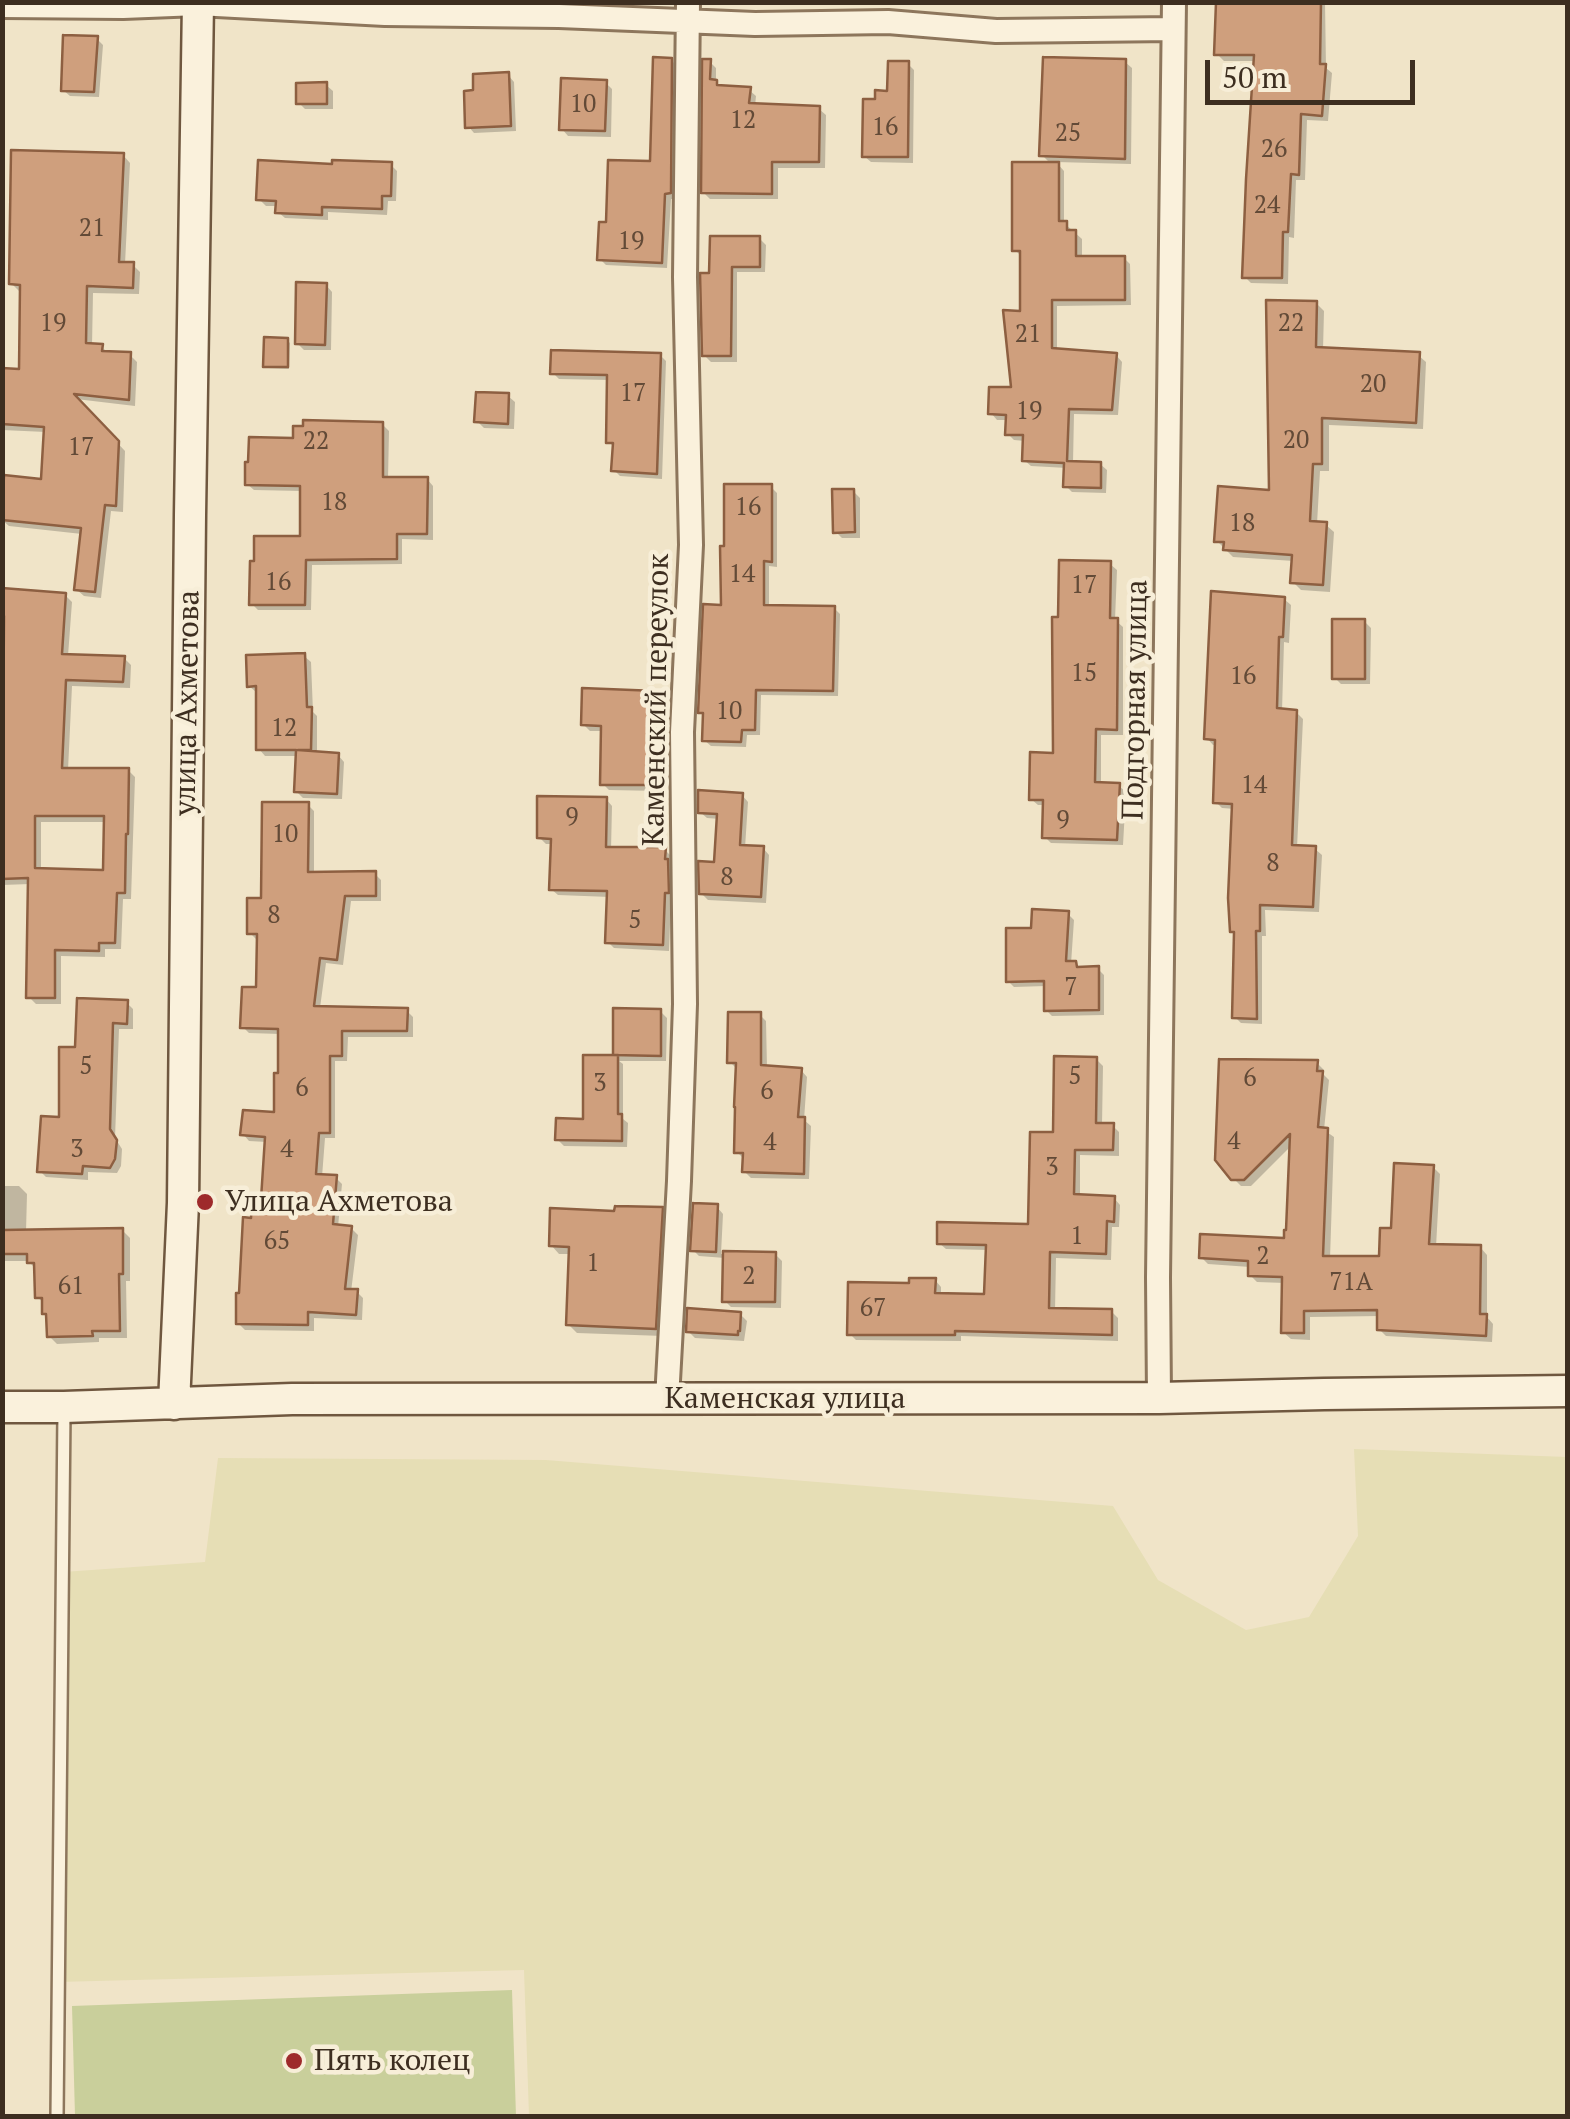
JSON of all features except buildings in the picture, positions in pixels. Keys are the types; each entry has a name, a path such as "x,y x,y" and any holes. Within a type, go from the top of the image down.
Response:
{"street":[{"name":"Подгорная улица","path":"1158,1398 1174,2"},
{"path":"2,6 198,3 386,14 559,16 688,12 756,24 888,22 996,30 1173,30"},
{"name":"улица Ахметова","path":"174,1404 183,1202 198,3"},
{"name":"Каменский переулок","path":"667,1399 685,1004 682,732 691,545 685,277 688,12"},
{"name":"Каменская улица","path":"2,1407 292,1399 1158,1398 1568,1391"}],"lane":[{"path":"57,2116 64,1408"}],"shaded area":[{"path":"1354,1449 1567,1457 1567,2116 529,2116 524,1970 57,1982 63,1572 205,1562 218,1458 546,1460 1113,1506 1158,1580 1246,1630 1309,1617 1358,1536"}],"green space":[{"name":"Пять колец","path":"512,1990 516,2116 75,2116 72,2006"}],"place":[{"name":"Улица Ахметова","path":"205,1202"},
{"name":"Пять колец","path":"294,2061"}]}
